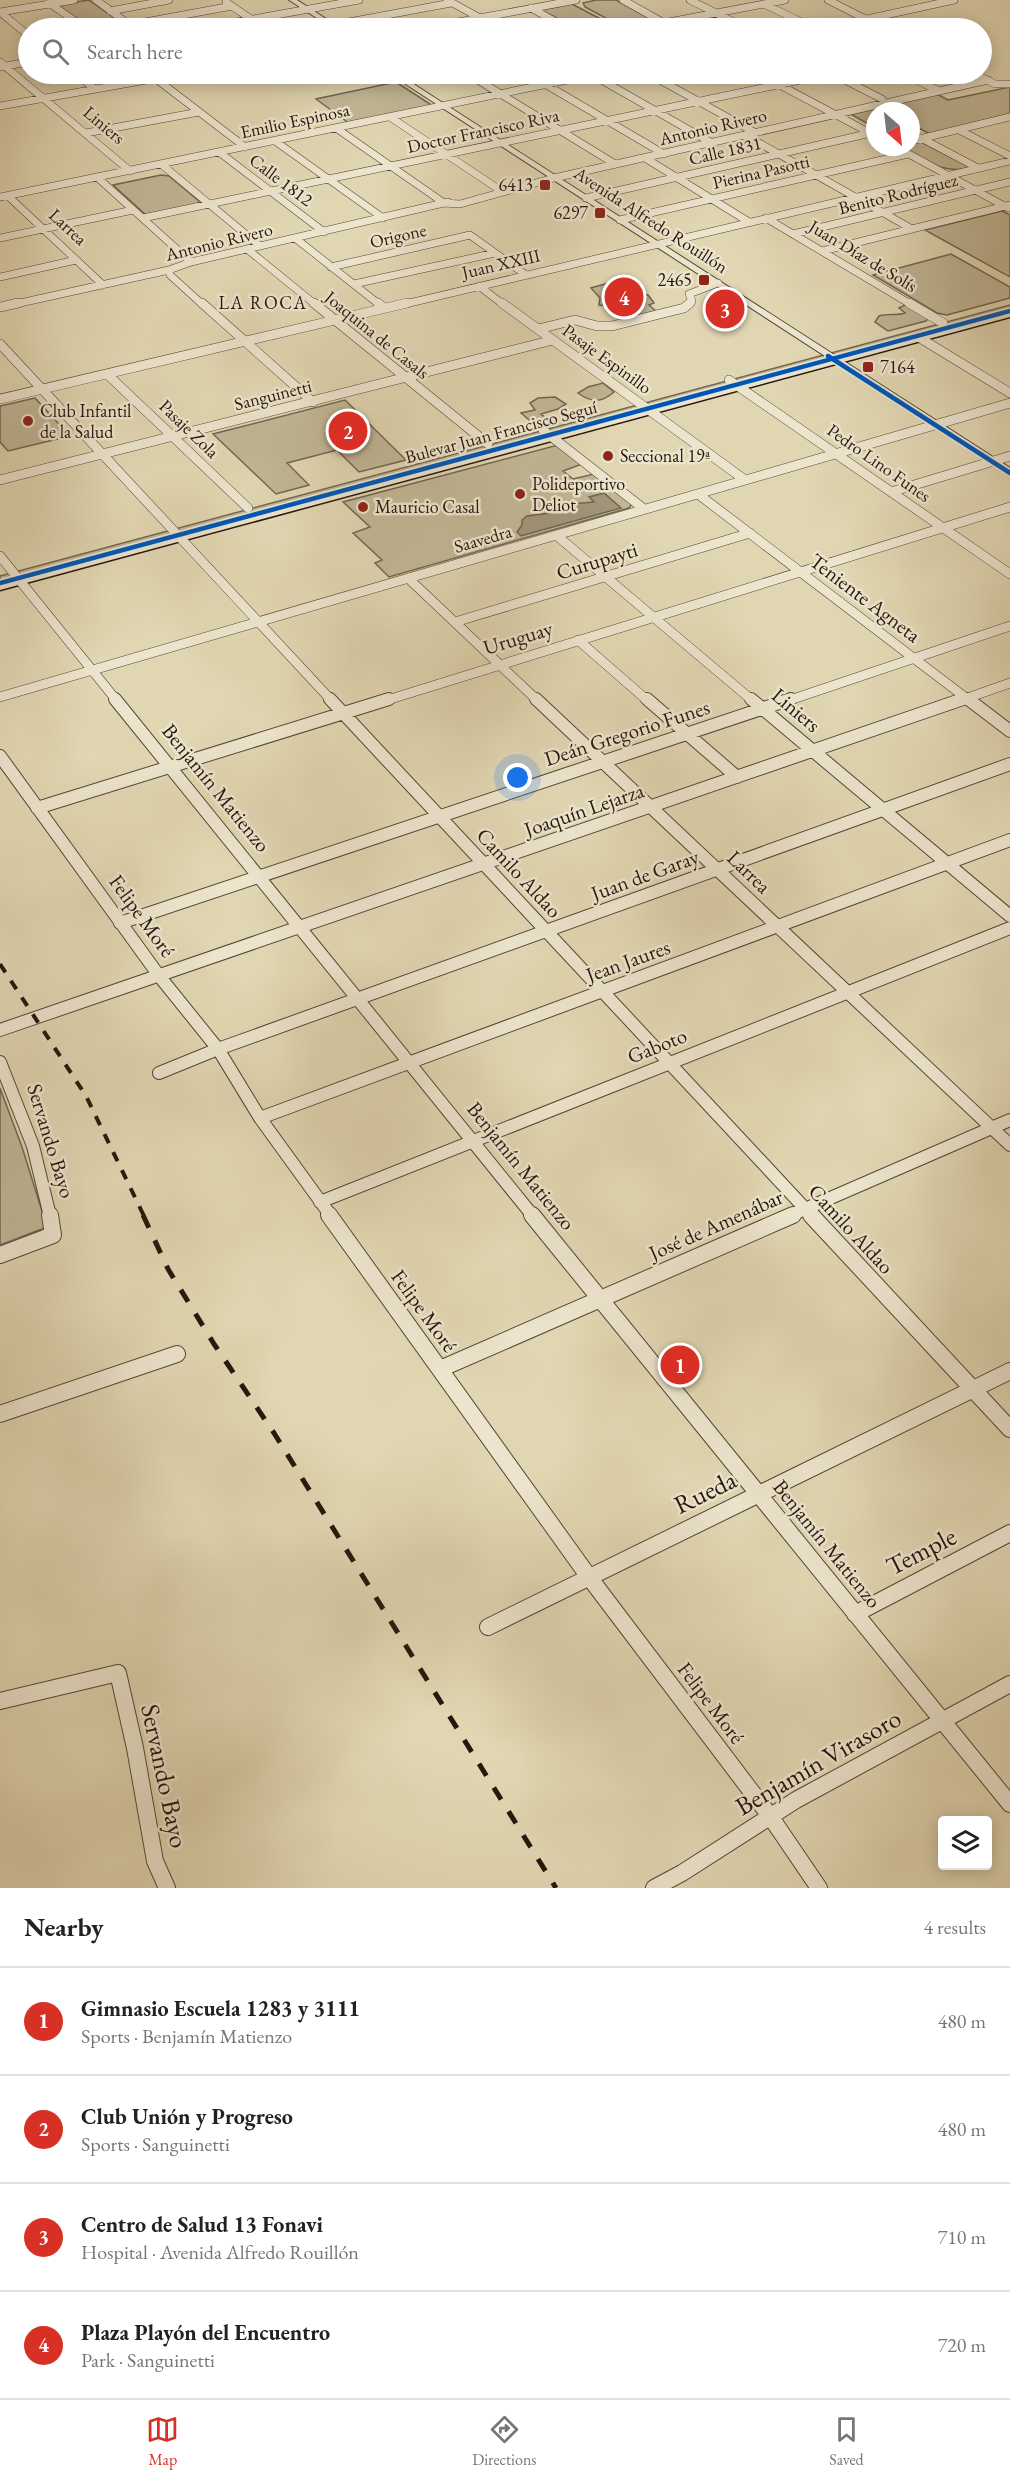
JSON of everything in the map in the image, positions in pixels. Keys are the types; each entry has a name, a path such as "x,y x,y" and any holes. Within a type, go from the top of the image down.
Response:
{"main road":[{"name":"Bulevar Juan Francisco Seguí","path":"0,586 11,576 836,356 1010,305"},
{"name":"Bulevar Juan Francisco Seguí","path":"836,356 1008,317"},
{"name":"Bulevar Juan Francisco Seguí","path":"176,533 248,508 488,444 548,434"}],"street":[{"path":"43,0 70,18"},
{"path":"0,12 74,0"},
{"path":"96,0 120,18"},
{"path":"110,10 169,0"},
{"path":"222,0 249,18"},
{"path":"292,0 317,18"},
{"path":"267,18 343,1 359,0"},
{"path":"370,18 449,1 480,18 576,0"},
{"path":"622,0 656,18"},
{"path":"690,0 725,18"},
{"path":"756,0 794,18"},
{"path":"694,18 785,0"},
{"path":"828,0 863,18"},
{"path":"876,18 954,0"},
{"path":"282,1 311,18"},
{"path":"175,18 232,6"},
{"path":"531,8 549,18"},
{"path":"0,12 18,26"},
{"path":"490,16 494,18"},
{"path":"2,65 18,63"},
{"name":"Liniers","path":"2,65 18,78"},
{"path":"992,82 1010,84"},
{"name":"Liniers","path":"26,84 130,171"},
{"path":"89,84 95,89"},
{"path":"0,106 124,84"},
{"path":"159,84 245,147"},
{"name":"Avenida Alfredo Rouillón","path":"414,84 501,143 596,196 668,242 934,425 1010,473"},
{"name":"Avenida Alfredo Rouillón","path":"418,84 511,141 586,198 718,284 1008,459"},
{"path":"484,84 613,163"},
{"path":"546,84 664,154"},
{"name":"Emilio Espinosa","path":"4,196 546,84"},
{"path":"610,84 712,143"},
{"path":"668,84 756,133"},
{"path":"779,84 866,131"},
{"name":"Doctor Francisco Riva","path":"143,219 779,84"},
{"path":"851,84 882,99"},
{"path":"925,84 939,91"},
{"name":"Antonio Rivero","path":"0,307 169,270 190,262 444,203 460,204 499,190 556,175 664,154 970,84"},
{"path":"86,134 199,112"},
{"path":"390,117 499,190"},
{"path":"921,138 1010,117"},
{"path":"990,122 1010,128"},
{"path":"336,128 444,203"},
{"path":"958,130 1010,156"},
{"path":"746,135 912,229"},
{"name":"Calle 1831","path":"586,198 866,136"},
{"path":"921,138 978,168"},
{"path":"275,141 383,218"},
{"name":"Calle 1812","path":"219,152 324,232"},
{"name":"Pierina Pasotti","path":"620,220 899,156"},
{"path":"912,156 1008,207"},
{"path":"645,158 749,222"},
{"name":"Juan XXIII","path":"0,399 1010,161"},
{"path":"161,164 260,246"},
{"path":"97,177 190,262"},
{"name":"Benito Rodríguez","path":"793,234 1010,182"},
{"name":"Larrea","path":"4,196 44,229 103,285"},
{"path":"822,251 1008,207"},
{"path":"0,238 133,210"},
{"name":"Juan Díaz de Solís","path":"766,218 943,323"},
{"name":"Origone","path":"332,267 470,235 495,253"},
{"name":"Calle 1812","path":"295,238 384,308"},
{"name":"Joaquina de Casals","path":"247,249 332,321 488,444"},
{"path":"354,284 495,253 526,275"},
{"path":"0,277 76,260"},
{"path":"169,270 170,275 313,402"},
{"path":"538,329 575,320 597,326 612,326 684,308 692,302 689,294 718,284"},
{"name":"Pasaje Espinillo","path":"479,286 745,480"},
{"path":"920,338 1010,393"},
{"name":"Sanguinetti","path":"0,480 553,340"},
{"name":"Camilo Aldao","path":"0,344 1010,1429"},
{"name":"Pasaje Zola","path":"107,374 248,508"},
{"name":"Pedro Lino Funes","path":"735,383 1010,574"},
{"name":"Saavedra","path":"0,697 1010,403"},
{"path":"548,434 644,509"},
{"path":"891,492 991,461 1008,459"},
{"name":"Teniente Agneta","path":"698,494 1010,731"},
{"name":"Uruguay","path":"37,808 1010,507"},
{"name":"Curupayti","path":"455,622 750,533"},
{"name":"Liniers","path":"556,535 1010,916"},
{"name":"Benjamín Matienzo","path":"0,556 11,576 92,670 1010,1804"},
{"name":"Larrea","path":"408,578 1010,1145"},
{"name":"Deán Gregorio Funes","path":"120,923 1010,626"},
{"path":"578,640 736,777"},
{"name":"Joaquín Lejarza","path":"0,1030 160,977 1010,683"},
{"name":"Felipe Moré","path":"0,756 160,977 218,1049 260,1118 320,1202 589,1577 770,1816 819,1888"},
{"name":"Juan de Garay","path":"159,1073 218,1049 1010,764"},
{"name":"Jean Jaures","path":"260,1118 1010,840"},
{"name":"Gaboto","path":"320,1202 1010,928"},
{"name":"Servando Bayo","path":"0,1062 18,1102 32,1147 51,1217 53,1235 0,1255"},
{"name":"José de Amenábar","path":"440,1368 1010,1120"},
{"path":"0,1414 177,1354"},
{"name":"Rueda","path":"488,1627 1010,1371"},
{"name":"Temple","path":"855,1614 1010,1533"},
{"name":"Servando Bayo","path":"0,1701 118,1673 135,1748 155,1862 167,1888"},
{"name":"Benjamín Virasoro","path":"654,1888 682,1873 795,1800 1010,1684"}],"shaded area":[{"path":"89,0 115,18 75,18 57,5"},
{"path":"596,0 616,0 649,18 605,18 585,7 583,3"},
{"path":"572,4 599,18 556,18 541,10"},
{"path":"387,84 399,84 433,106 350,124 316,99"},
{"path":"1010,87 1010,114 930,134 920,129 920,102 896,102 935,93 948,100"},
{"path":"866,109 866,123 849,113"},
{"path":"920,142 970,168 950,169 917,156 920,156"},
{"path":"161,175 169,176 199,201 197,205 146,215 113,185"},
{"path":"1002,211 1010,215 1010,277 925,230"},
{"path":"951,254 1010,287 1010,298 947,315 937,313 873,275"},
{"path":"626,278 630,280 629,285 640,286 634,292 648,295 654,303 649,305 656,311 636,316 623,310 599,305 600,298 591,288"},
{"path":"905,305 929,318 926,321 888,331 875,322 879,316 905,313 899,308"},
{"path":"1010,305 1010,314 0,586 0,576"},
{"path":"603,383 614,392 601,400 588,399 578,393 588,387"},
{"path":"555,397 566,404 541,414 549,421 535,425 521,413 535,410 530,403 538,398"},
{"name":"Club Infantil de la Salud","path":"35,398 70,436 8,451 0,442 0,406"},
{"path":"345,400 406,460 359,472 337,450 287,463 309,485 276,494 213,434"},
{"name":"Polideportivo Deliot","path":"558,445 582,464 563,471 573,479 594,474 632,504 629,508 389,577 375,563 382,560 353,533 370,527 343,502"},
{"path":"604,493 621,508 521,536 517,532 522,525 522,520 527,516 550,513 560,505 594,502 589,497"},
{"path":"0,1088 22,1147 47,1227 0,1245"}],"railway":[{"path":"0,964 86,1096 144,1216"},
{"path":"143,1215 168,1269 214,1344 274,1433 556,1888"}],"cycle path":[{"path":"0,583 1010,311"},
{"path":"828,356 1010,473"}],"place":[{"name":"6413","path":"545,185"},
{"name":"6297","path":"600,213"},
{"name":"2465","path":"704,280"},
{"name":"Plaza Playón del Encuentro","path":"624,297"},
{"name":"Centro de Salud 13 Fonavi","path":"725,309"},
{"name":"7164","path":"868,367"},
{"name":"Club Infantil de la Salud","path":"28,421"},
{"name":"Club Unión y Progreso","path":"348,431"},
{"name":"Seccional 19ª","path":"608,456"},
{"name":"Polideportivo Deliot","path":"520,494"},
{"name":"Mauricio Casal","path":"363,507"},
{"name":"Gimnasio Escuela 1283 y 3111","path":"680,1365"}],"district":[{"name":"LA ROCA","path":"263,303"}]}
